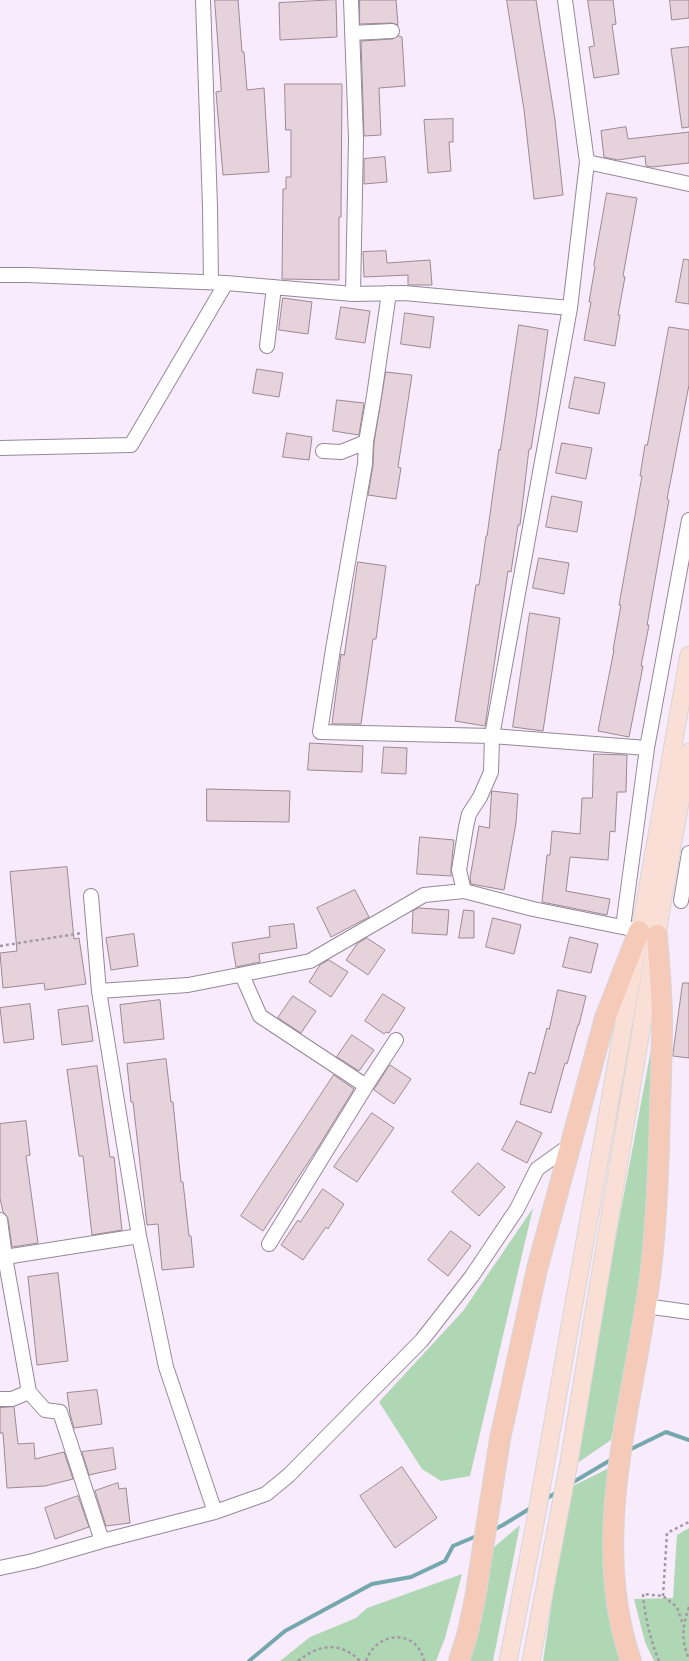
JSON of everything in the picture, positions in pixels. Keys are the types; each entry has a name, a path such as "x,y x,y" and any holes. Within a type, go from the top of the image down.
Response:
{"highway":[{"path":"459,1661 468,1629 482,1562 489,1503 500,1439 537,1269 605,1018 640,931"},
{"path":"631,1661 621,1626 615,1585 613,1544 617,1478 646,1306 654,1236 659,1166 662,1022 640,931"}],"main road":[{"path":"508,1661 534,1529 689,655"},
{"path":"531,1661 569,1462 640,931 663,898 689,752"}],"street":[{"path":"203,0 211,282"},
{"path":"351,0 356,139 353,294"},
{"path":"464,891 459,870 468,814 480,797 491,772 492,736 570,308 587,162 565,0"},
{"path":"352,33 392,31"},
{"path":"587,162 689,184"},
{"path":"0,275 211,282 353,294 404,293 570,308"},
{"path":"0,448 131,445 226,283"},
{"path":"267,346 274,287"},
{"path":"389,293 366,442 366,464 333,649 320,732 492,736 647,748"},
{"path":"323,452 341,452 366,442"},
{"path":"99,991 188,985 310,961 424,895 464,891 533,909 640,931 647,748 689,520"},
{"path":"646,895 685,902 689,854"},
{"path":"91,896 99,991 139,1236 166,1367 215,1512"},
{"path":"242,975 260,1016 366,1086"},
{"path":"268,1244 396,1040"},
{"path":"0,1568 34,1561 102,1541 215,1512 266,1494 289,1475 422,1340 472,1276 501,1233 517,1209 537,1169 572,1144"},
{"path":"0,1220 3,1251 29,1392 46,1410 60,1412 102,1541"},
{"path":"3,1251 139,1236"},
{"path":"646,1306 689,1312"},
{"path":"0,1399 12,1399 29,1392"}],"path":[{"path":"0,946 94,931"},
{"path":"663,1596 667,1533 688,1524"},
{"path":"659,1661 652,1645 645,1617 643,1594 663,1596 677,1607 683,1625 684,1646 689,1660"},
{"path":"683,1625 689,1607"},
{"path":"366,1661 369,1653 375,1645 392,1637 402,1638 418,1648 424,1661"},
{"path":"298,1661 309,1652 322,1647 336,1647 348,1652 360,1661"}],"green space":[{"path":"656,1023 642,1269 611,1440 573,1466"},
{"path":"533,1208 470,1476 441,1481 422,1469 379,1402 463,1311"},
{"path":"609,1468 604,1520 603,1558 608,1605 620,1661 543,1661 569,1488"},
{"path":"520,1525 493,1661 469,1661 492,1549"},
{"path":"689,1528 689,1661 654,1661 645,1642 634,1599 673,1598 677,1535"},
{"path":"462,1574 445,1638 436,1661 280,1661 310,1637 356,1618 367,1608"}],"building":[{"path":"215,0 238,0 247,90 264,88 269,172 223,175 216,92 221,91"},
{"path":"336,0 337,37 280,40 279,3"},
{"path":"360,0 396,0 398,25 392,23 360,24"},
{"path":"507,0 536,0 555,120 563,195 534,199 524,110"},
{"path":"588,0 613,0 616,24 612,25 619,74 594,78 589,47 594,46"},
{"path":"670,0 689,0 689,18 672,20"},
{"path":"399,36 402,37 405,86 379,88 381,135 364,136 361,41 392,39"},
{"path":"689,47 689,127 682,128 671,49"},
{"path":"285,84 342,84 339,280 282,279 283,189 286,189 286,177 291,177 291,130 286,130"},
{"path":"453,119 453,142 449,142 451,171 428,173 424,120"},
{"path":"626,127 628,139 689,132 689,163 652,167 646,166 645,156 618,160 604,157 601,131"},
{"path":"385,157 387,182 364,184 364,159"},
{"path":"607,193 637,198 623,276 625,277 618,315 620,315 615,346 584,340 591,302 589,302 594,266"},
{"path":"386,251 387,263 430,260 432,285 408,285 408,275 364,277 363,252"},
{"path":"684,259 689,260 689,304 676,302"},
{"path":"283,298 312,302 308,334 279,330"},
{"path":"341,307 370,311 365,343 336,339"},
{"path":"405,313 434,317 430,348 401,344"},
{"path":"519,325 548,330 531,449 529,449 520,525 518,525 511,572 508,571 485,726 455,721 476,585 479,585 487,536"},
{"path":"669,327 689,330 689,385 667,499 669,500 647,625 649,625 641,666 643,666 629,737 598,731 614,650 621,605 619,605 642,476 640,476 645,445 647,445"},
{"path":"257,369 283,373 279,397 253,393"},
{"path":"386,372 412,375 398,467 401,468 396,499 368,495 373,465 374,443"},
{"path":"575,377 605,383 599,414 569,408"},
{"path":"337,400 364,403 359,435 333,431"},
{"path":"287,433 312,437 309,460 283,457"},
{"path":"562,443 592,448 586,479 556,473"},
{"path":"552,496 582,502 577,532 546,527"},
{"path":"539,558 569,563 564,594 533,588"},
{"path":"358,562 386,566 376,639 373,639 361,724 332,724 341,654 344,655"},
{"path":"530,613 560,618 543,731 513,727"},
{"path":"310,743 363,746 362,772 308,770"},
{"path":"384,747 407,748 406,774 382,773"},
{"path":"594,754 627,755 626,792 617,792 615,832 610,831 608,860 570,857 566,891 610,899 607,915 542,902 547,855 550,855 552,831 580,834 582,798 592,798"},
{"path":"207,789 290,791 289,822 207,821"},
{"path":"492,791 518,794 516,823 504,890 471,884 470,878 479,826 489,828"},
{"path":"420,837 454,840 451,876 417,874"},
{"path":"67,867 74,939 79,938 86,984 45,990 44,983 3,988 0,953 17,951 10,872"},
{"path":"355,890 369,917 331,937 317,908"},
{"path":"419,908 449,910 447,935 412,933 413,911"},
{"path":"464,910 474,911 474,938 459,938"},
{"path":"493,918 521,925 514,954 486,947"},
{"path":"294,924 297,948 259,954 260,962 236,967 232,943 270,937 269,927"},
{"path":"134,934 138,966 111,970 106,938"},
{"path":"570,937 598,944 591,973 563,967"},
{"path":"367,938 385,950 368,975 346,960 357,944"},
{"path":"329,960 348,972 331,997 309,982 320,965"},
{"path":"683,983 689,983 689,1058 673,1056"},
{"path":"558,990 586,996 579,1025 567,1064 565,1063 551,1113 520,1104 529,1072 535,1074 547,1028 549,1029"},
{"path":"383,994 405,1008 389,1033 386,1032 384,1034 365,1021"},
{"path":"293,996 316,1011 301,1033 278,1018"},
{"path":"160,1000 164,1039 124,1043 120,1005"},
{"path":"30,1004 34,1039 4,1043 0,1008"},
{"path":"88,1006 93,1041 62,1045 58,1010"},
{"path":"352,1035 374,1050 359,1071 337,1057"},
{"path":"166,1059 171,1102 173,1102 181,1182 183,1182 194,1267 162,1270 158,1224 147,1225 133,1102 131,1102 127,1064"},
{"path":"390,1065 411,1079 394,1104 374,1090"},
{"path":"97,1066 110,1157 114,1157 122,1230 92,1235 83,1156 79,1156 67,1070"},
{"path":"334,1075 354,1089 317,1149 263,1231 241,1216"},
{"path":"372,1113 394,1128 357,1182 334,1167"},
{"path":"26,1121 30,1155 26,1156 38,1243 12,1247 8,1219 3,1212 0,1198 0,1124"},
{"path":"517,1121 542,1133 527,1163 502,1150"},
{"path":"478,1163 505,1187 479,1216 452,1192"},
{"path":"323,1189 344,1204 328,1229 326,1227 303,1260 281,1245 298,1220 300,1222"},
{"path":"451,1231 471,1246 448,1276 428,1260"},
{"path":"58,1273 68,1361 37,1365 28,1277"},
{"path":"97,1390 102,1424 74,1428 67,1393"},
{"path":"14,1407 18,1444 34,1443 35,1459 64,1452 73,1479 45,1486 7,1488 3,1433 0,1433 0,1408"},
{"path":"113,1448 116,1469 89,1475 82,1452"},
{"path":"402,1467 437,1518 395,1548 360,1496"},
{"path":"118,1483 119,1489 126,1488 130,1523 106,1526 95,1491"},
{"path":"78,1496 89,1527 55,1539 45,1508"}],"waterway":[{"path":"627,1451 666,1432 689,1440"},
{"path":"570,1484 614,1458"},
{"path":"544,1500 559,1491"},
{"path":"493,1530 534,1506"},
{"path":"249,1661 285,1631 372,1584 411,1577 445,1561 453,1546 479,1535"}]}
